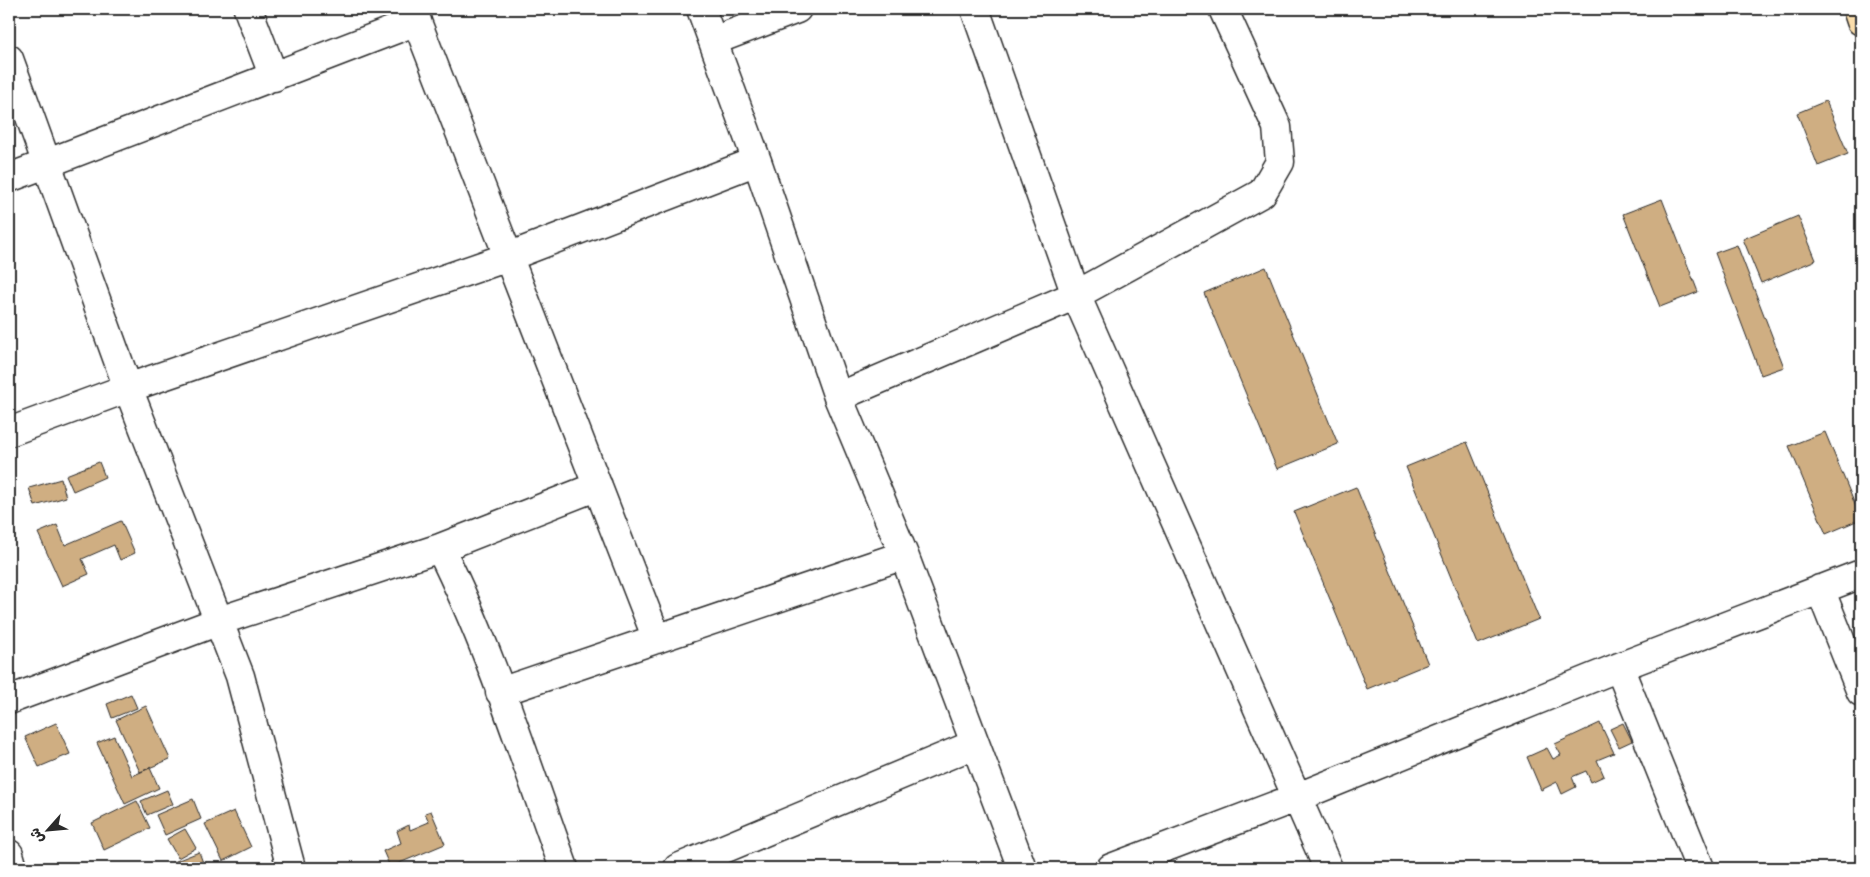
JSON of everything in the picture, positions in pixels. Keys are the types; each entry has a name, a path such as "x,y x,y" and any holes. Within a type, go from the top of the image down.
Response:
{"highway":[{"path":"1856,9 1861,20"}],"street":[{"path":"248,9 274,77"},
{"path":"701,9 757,161 838,397 904,555 1022,868"},
{"path":"713,41 798,9"},
{"path":"975,9 1076,295 1328,868"},
{"path":"838,397 1076,295 1262,193 1280,162 1277,127 1223,9"},
{"path":"9,178 274,77 415,15 657,639"},
{"path":"9,59 128,388 240,676 290,868"},
{"path":"9,432 128,388 508,257 757,161"},
{"path":"9,700 219,621 440,548 598,486"},
{"path":"440,548 457,583 500,692 564,868"},
{"path":"500,692 904,555"},
{"path":"1111,868 1298,797 1619,667 1861,574"},
{"path":"1820,589 1861,692"},
{"path":"1619,667 1700,868"},
{"path":"678,868 975,744"},
{"path":"9,854 13,868"}],"building":[{"path":"1826,101 1848,154 1818,166 1797,113"},
{"path":"1662,199 1698,292 1660,307 1623,214"},
{"path":"1798,216 1816,260 1761,283 1743,239"},
{"path":"1737,245 1784,367 1761,375 1715,253"},
{"path":"1266,267 1338,444 1277,469 1204,293"},
{"path":"1825,432 1861,519 1826,534 1789,446"},
{"path":"1467,442 1539,619 1478,644 1406,467"},
{"path":"99,462 105,477 73,491 66,475"},
{"path":"61,479 66,497 35,506 29,488"},
{"path":"1356,487 1428,664 1367,689 1294,512"},
{"path":"121,521 135,553 120,560 114,545 82,559 89,574 62,586 38,533 57,525 65,545"},
{"path":"131,694 137,708 112,718 107,704"},
{"path":"146,706 170,759 140,772 116,720"},
{"path":"56,723 70,754 39,767 25,737"},
{"path":"1600,723 1614,753 1597,760 1604,776 1591,782 1586,771 1572,777 1576,787 1562,794 1557,782 1541,790 1527,757 1547,748 1553,759 1561,755 1555,744"},
{"path":"1623,723 1632,741 1619,747 1610,729"},
{"path":"114,736 132,776 150,768 159,788 125,804 97,743"},
{"path":"167,790 173,804 147,815 141,801"},
{"path":"193,799 201,819 165,835 156,815"},
{"path":"137,801 150,828 104,850 92,823"},
{"path":"234,811 251,847 223,861 205,824"},
{"path":"431,811 445,844 390,867 383,851 401,843 397,831 409,825 410,830 429,822 425,813"},
{"path":"185,829 196,848 178,858 167,839"},
{"path":"199,852 205,868 173,868 171,863"}]}
